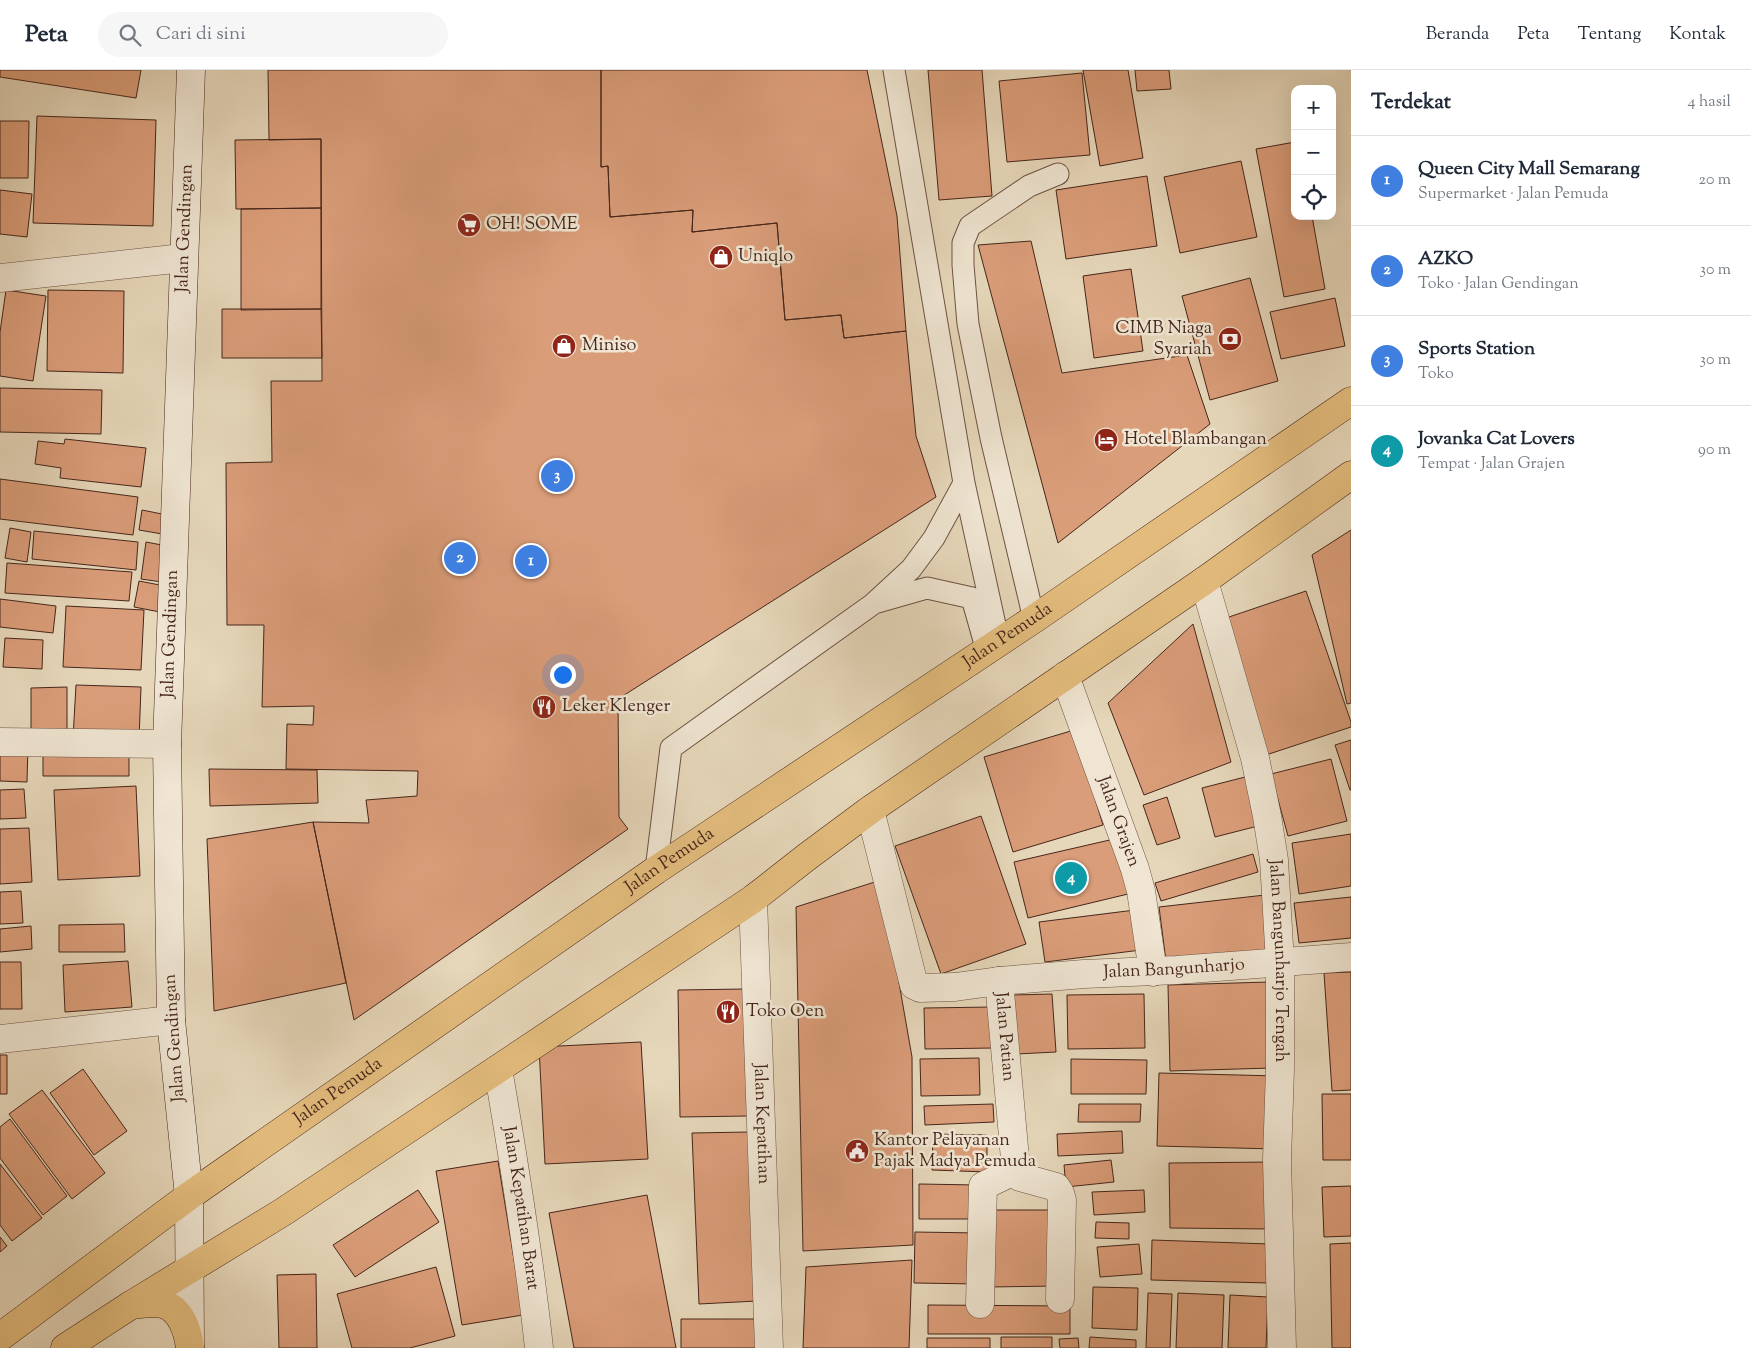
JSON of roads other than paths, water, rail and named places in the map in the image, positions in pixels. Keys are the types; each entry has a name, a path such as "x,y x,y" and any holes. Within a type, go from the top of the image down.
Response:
{"main road":[{"name":"Jalan Pemuda","path":"0,1337 189,1196 656,870 993,647 1351,401"},
{"path":"65,1348 131,1305 283,1212 753,899 870,810 1204,582 1351,475"},
{"path":"131,1305 165,1304 178,1314 188,1333 190,1348"}],"street":[{"name":"Jalan Gendingan","path":"190,1348 189,1196 171,1020 167,744 191,70"},
{"path":"0,278 183,258"},
{"name":"Jalan Bangunharjo Tengah","path":"1204,582 1255,758 1274,860 1280,963 1280,1069 1277,1160 1282,1348"},
{"name":"Jalan Grajen","path":"1065,676 1135,869 1141,891 1153,972"},
{"path":"0,742 167,744"},
{"name":"Jalan Patian","path":"870,810 914,985 920,988 955,987 999,981 1016,1170"},
{"name":"Jalan Kepatihan","path":"753,899 769,1348"},
{"name":"Jalan Bangunharjo","path":"999,981 1351,957"},
{"path":"0,1039 171,1020"},
{"name":"Jalan Kepatihan Barat","path":"498,1069 518,1184 539,1348"},
{"path":"980,1304 983,1186 1016,1170 1020,1177 1056,1187 1060,1193 1062,1200 1060,1300"}],"lane":[{"path":"894,70 993,647"},
{"path":"1034,619 991,438 968,324 963,243 970,226 1029,186 1058,174"},
{"path":"656,870 671,748 873,604 911,569 934,538 964,483"},
{"path":"873,604 927,588 972,598 993,647"}],"place":[{"name":"OH! SOME","path":"469,225"},
{"name":"Uniqlo","path":"721,257"},
{"name":"CIMB Niaga Syariah","path":"1230,339"},
{"name":"Miniso","path":"564,346"},
{"name":"Hotel Blambangan","path":"1106,440"},
{"name":"Sports Station","path":"557,476"},
{"name":"AZKO","path":"460,558"},
{"name":"Queen City Mall Semarang","path":"531,561"},
{"name":"Leker Klenger","path":"544,707"},
{"name":"Jovanka Cat Lovers","path":"1071,878"},
{"name":"Toko Oen","path":"728,1012"},
{"name":"Kantor Pelayanan Pajak Madya Pemuda","path":"857,1151"}]}
